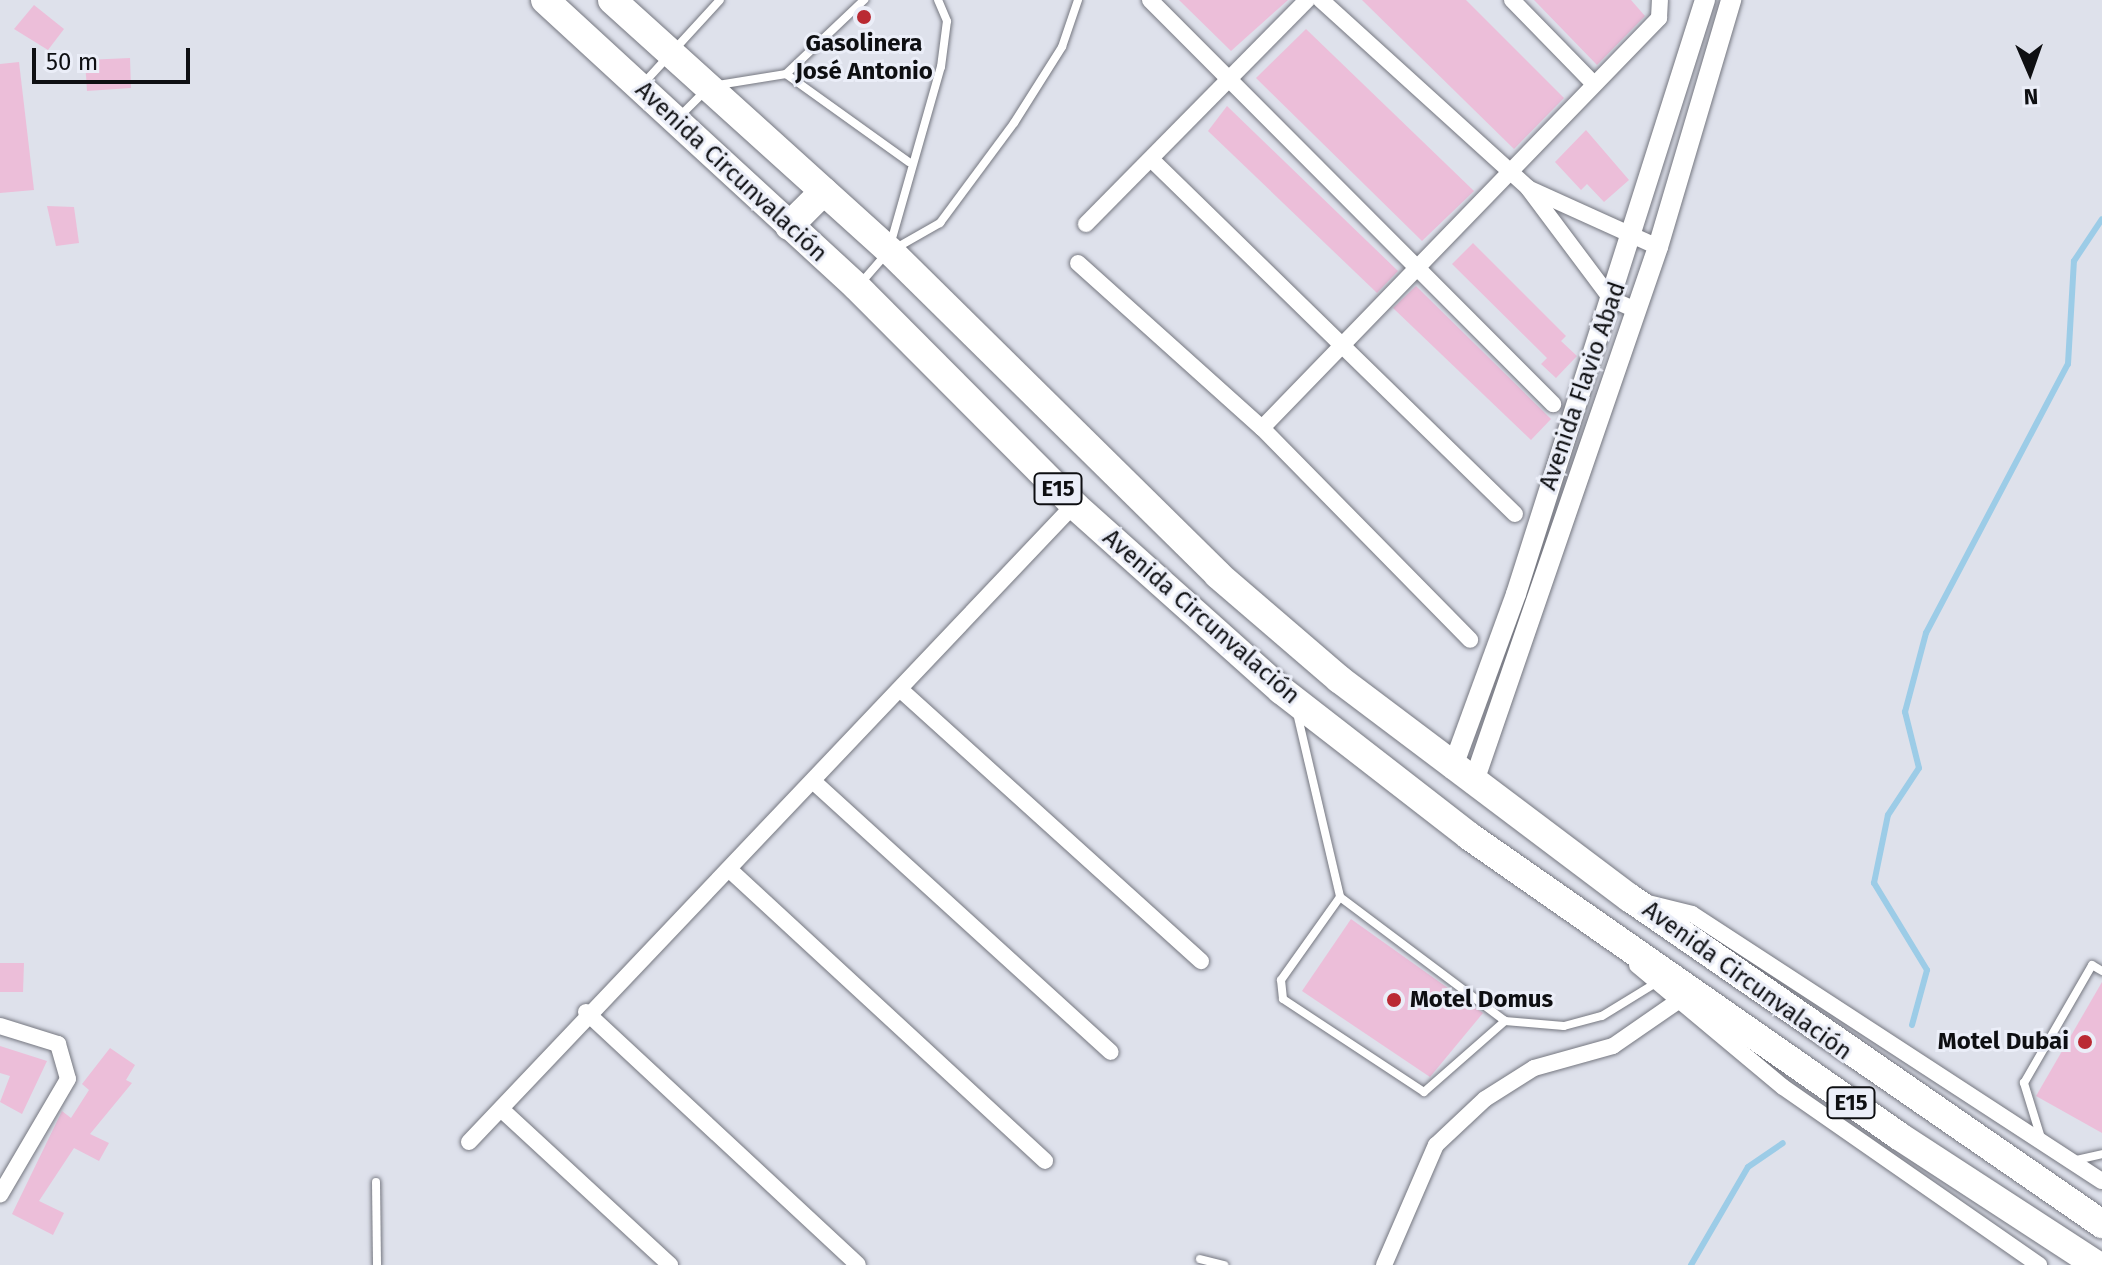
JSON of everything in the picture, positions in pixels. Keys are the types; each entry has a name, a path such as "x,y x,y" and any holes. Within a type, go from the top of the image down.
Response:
{"highway":[{"name":"Avenida Circunvalación","path":"545,0 857,287 1074,505 1281,690 1431,808 1610,934 2097,1265"},
{"name":"Avenida Circunvalación","path":"612,0 890,251 976,340 1218,575 1462,776 1927,1110 2102,1224"},
{"path":"614,62 645,31"},
{"path":"789,226 824,191"},
{"path":"942,369 976,340"}],"street":[{"path":"1150,0 1553,404"},
{"path":"1086,224 1307,0"},
{"path":"1321,0 1528,188 1611,299 1636,310"},
{"path":"1512,0 1594,84"},
{"path":"1262,428 1659,18 1660,0"},
{"name":"Avenida Flavio Abad","path":"1462,776 1705,0"},
{"name":"Avenida Flavio Abad","path":"1462,776 1658,247 1731,0"},
{"path":"1152,160 1515,514"},
{"path":"1528,188 1631,230 1658,247"},
{"path":"1078,263 1262,428 1470,640"},
{"path":"469,1142 586,1012 732,872 1074,505"},
{"path":"902,691 1201,961"},
{"path":"814,782 1111,1052"},
{"path":"732,872 1045,1161"},
{"name":"Avenida Circunvalación","path":"1630,898 1692,914 2102,1181"},
{"name":"Avenida Circunvalación","path":"1610,934 1675,1003 2039,1265"},
{"path":"1384,1265 1436,1145 1485,1099 1534,1068 1613,1046 1675,1003"},
{"path":"586,1012 858,1265"},
{"path":"0,1026 58,1044 68,1079 0,1195"},
{"path":"501,1109 670,1265"}],"lane":[{"path":"639,89 720,0"},
{"path":"675,121 708,87 786,74 864,0"},
{"path":"890,251 909,162 941,67 947,21 938,0"},
{"path":"857,287 890,251 940,223 1039,85 1078,0"},
{"path":"786,74 909,162"},
{"path":"1281,690 1297,713 1340,897 1505,1021 1564,1026 1602,1016 1654,984"},
{"path":"1340,897 1281,980 1283,999 1424,1092 1505,1021"},
{"path":"2043,1143 2024,1083 2092,965 2102,971"},
{"path":"2071,1161 2102,1154"},
{"path":"376,1182 377,1265"},
{"path":"1200,1259 1224,1265"}],"building":[{"path":"1179,0 1288,0 1231,51"},
{"path":"1362,0 1466,0 1564,98 1514,149"},
{"path":"1534,0 1631,0 1645,16 1597,65"},
{"path":"34,5 64,29 48,50 14,29"},
{"path":"1306,29 1474,191 1422,241 1256,78"},
{"path":"130,58 131,88 87,91 85,60"},
{"path":"19,62 34,190 0,193 0,64"},
{"path":"1227,106 1398,271 1377,293 1208,131"},
{"path":"1586,130 1629,180 1604,202 1587,184 1581,190 1555,162"},
{"path":"47,206 74,207 79,243 56,246"},
{"path":"1473,243 1566,336 1561,341 1577,356 1556,378 1541,364 1547,358 1452,264"},
{"path":"1416,286 1551,419 1531,440 1393,308"},
{"name":"Motel Domus","path":"1351,919 1483,1013 1430,1077 1302,991"},
{"path":"0,963 24,963 23,992 0,992"},
{"name":"Motel Dubai","path":"2102,982 2102,1133 2036,1096"},
{"path":"0,1046 47,1061 22,1114 0,1102 10,1076 0,1073"},
{"path":"110,1048 135,1065 126,1080 132,1083 90,1134 109,1143 99,1161 74,1148 39,1201 64,1213 53,1235 12,1214 62,1111 71,1118 89,1090 82,1084"}],"waterway":[{"path":"1912,1025 1927,970 1874,883 1888,815 1919,768 1905,712 1926,633 2068,364 2074,261 2102,219"},
{"path":"1691,1265 1748,1167 1783,1143"}],"place":[{"name":"Gasolinera José Antonio","path":"864,17"},
{"name":"Motel Domus","path":"1394,1000"},
{"name":"Motel Dubai","path":"2085,1042"}]}
